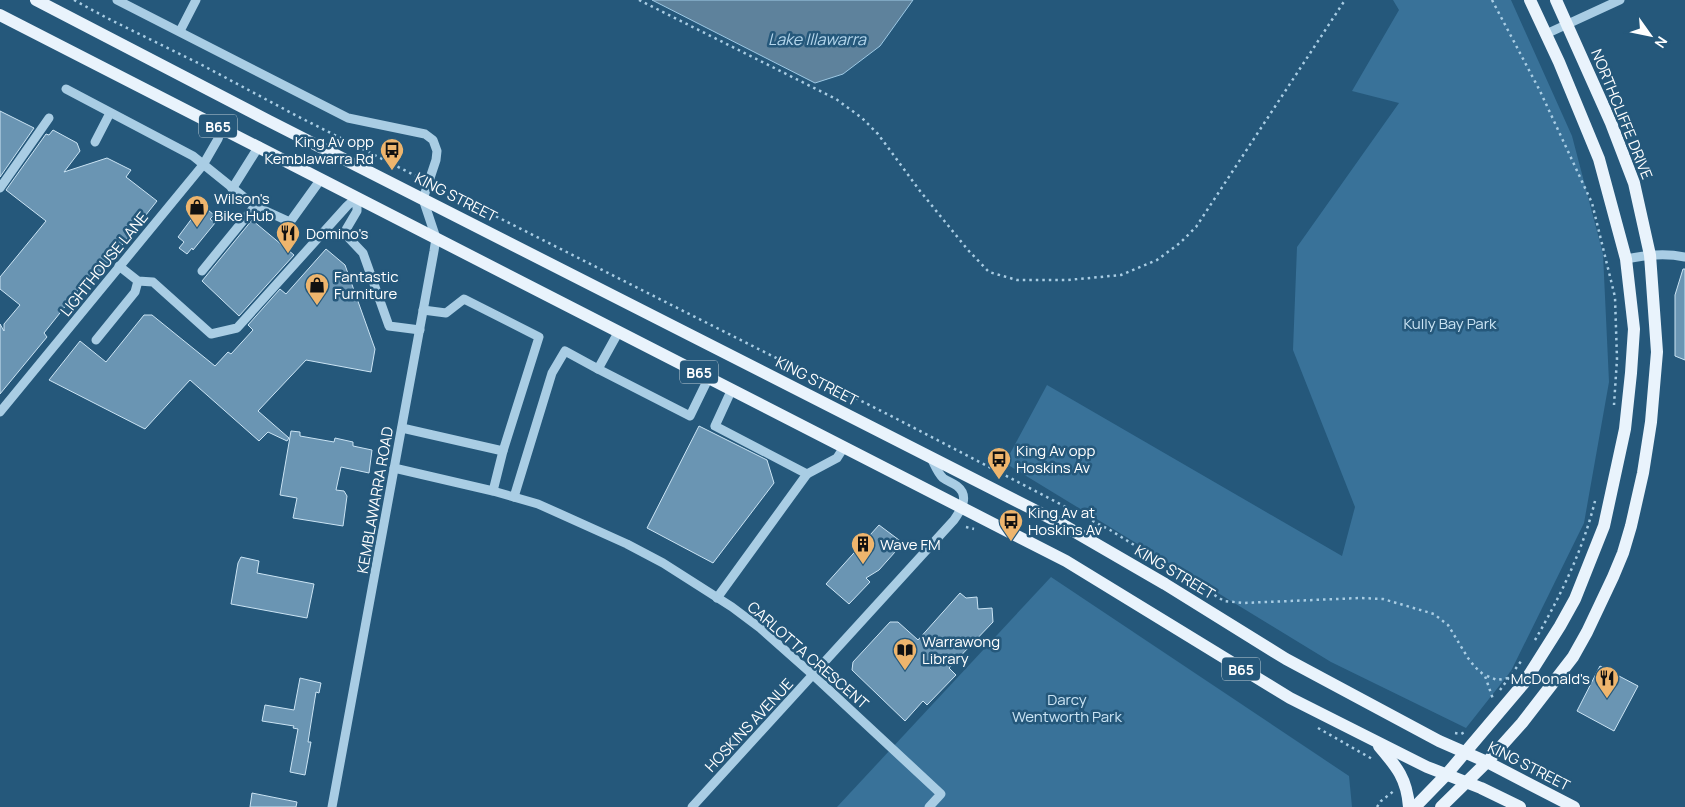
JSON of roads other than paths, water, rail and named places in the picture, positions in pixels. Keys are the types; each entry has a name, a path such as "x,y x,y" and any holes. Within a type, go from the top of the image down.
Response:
{"main road":[{"path":"1415,807 1446,775 1524,683 1575,599 1604,526 1625,429 1634,328 1626,259 1599,159 1530,0"},
{"name":"NORTHCLIFFE DRIVE","path":"1441,807 1488,762 1522,723 1573,657 1602,603 1623,553 1639,491 1652,422 1657,352 1650,255 1634,183 1611,123 1556,0"},
{"name":"KING STREET","path":"42,1 423,199 1091,540 1166,584 1286,659 1439,741 1488,762 1574,807"},
{"name":"B65","path":"0,14 1091,575 1290,698 1377,743 1520,807"},
{"path":"1377,743 1402,775 1406,785 1409,807"}],"street":[{"path":"117,0 348,118 425,134 433,140 437,152 423,199"},
{"path":"180,31 196,0"},
{"path":"1546,34 1620,0"},
{"path":"66,89 193,156 255,206 290,222 321,178"},
{"path":"96,142 110,113"},
{"path":"0,188 49,118"},
{"name":"LIGHTHOUSE LANE","path":"0,412 203,165 222,128"},
{"path":"232,189 259,146"},
{"path":"119,266 138,281 154,282 211,334 237,328 347,206 357,198"},
{"path":"357,198 357,211 344,233 363,253 390,326 420,330"},
{"name":"KEMBLAWARRA ROAD","path":"332,807 436,238 423,199"},
{"path":"202,271 255,206"},
{"path":"1626,259 1671,254 1685,257"},
{"path":"96,340 135,292 138,281"},
{"path":"423,310 446,313 464,299 539,337 493,491"},
{"path":"598,368 619,331"},
{"path":"514,497 552,373 565,351 690,416 709,377"},
{"path":"732,390 715,426 807,474"},
{"path":"402,428 504,451"},
{"path":"717,598 807,474 836,458 844,447"},
{"path":"931,458 937,471 944,478 959,487 963,494 964,504 962,507"},
{"name":"CARLOTTA CRESCENT","path":"394,468 493,491 549,508 627,544 668,566 760,628 894,749 941,794 929,807"},
{"name":"HOSKINS AVENUE","path":"692,807 954,520 962,507"}],"water":[{"name":"Lake Illawarra","path":"652,0 913,0 880,46 843,74 815,83"}],"place":[{"name":"King Av opp Kemblawarra Rd","path":"392,171"},
{"name":"Wilson's Bike Hub","path":"197,228"},
{"name":"Domino's","path":"288,254"},
{"name":"Fantastic Furniture","path":"317,306"},
{"name":"King Av opp Hoskins Av","path":"999,480"},
{"name":"King Av at Hoskins Av","path":"1011,542"},
{"name":"Wave FM","path":"863,565"},
{"name":"Warrawong Library","path":"905,671"},
{"name":"McDonald's","path":"1607,699"}],"park label":[{"name":"Kully Bay Park","path":"1450,323"},
{"name":"Darcy Wentworth Park","path":"1067,708"}]}
